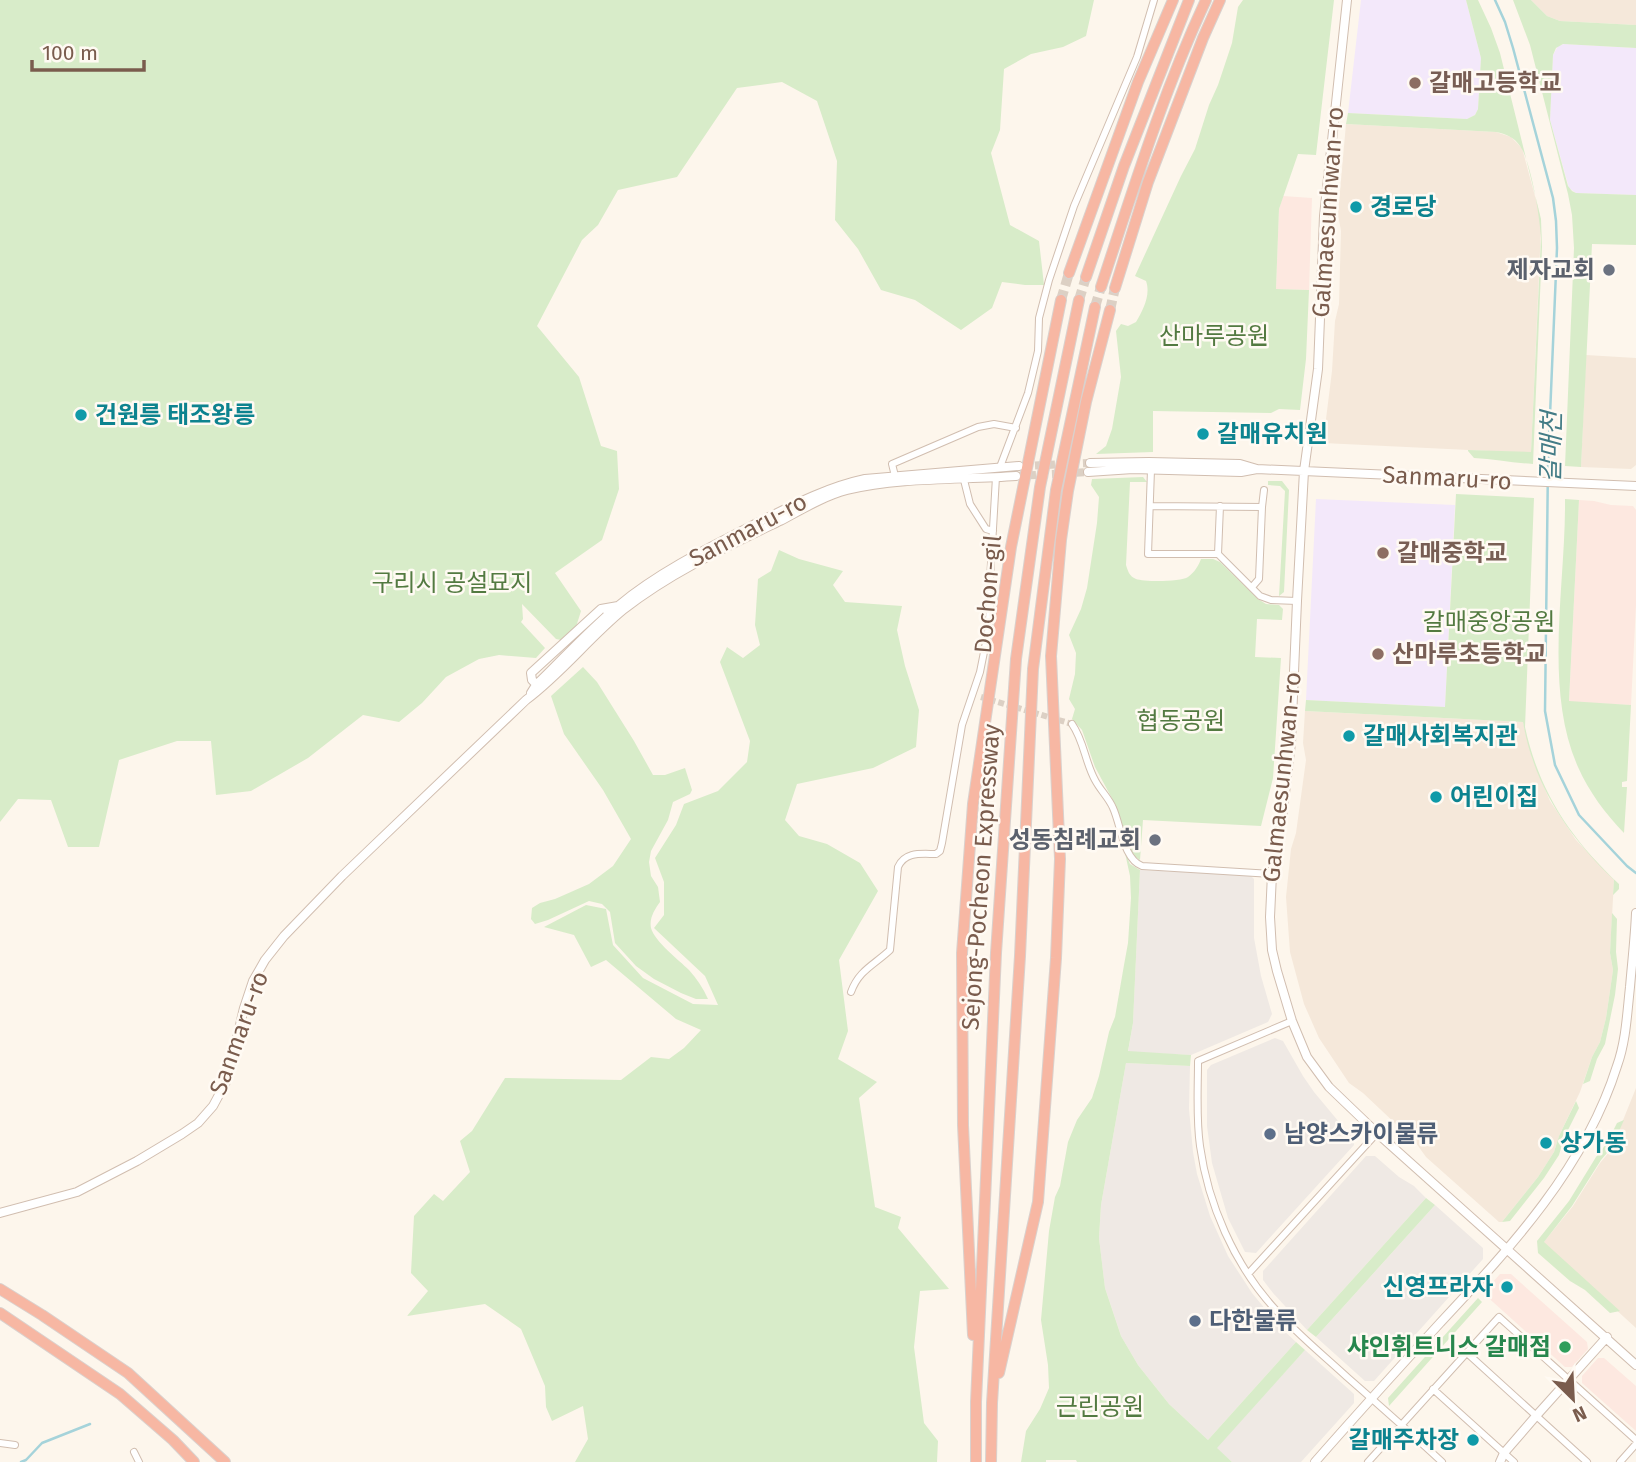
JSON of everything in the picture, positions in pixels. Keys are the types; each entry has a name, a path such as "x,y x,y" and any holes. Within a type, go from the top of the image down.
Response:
{"highway":[{"path":"1069,273 1138,82 1172,0"},
{"path":"1086,277 1124,166 1189,0"},
{"path":"1101,287 1185,45 1206,0"},
{"path":"1115,288 1148,182 1220,0"},
{"path":"976,1402 962,1125 962,953 973,804 1011,547 1061,300"},
{"name":"Sejong-Pocheon Expressway","path":"976,1462 976,1402 996,953 1016,659 1040,488 1079,300"},
{"name":"Sejong-Pocheon Expressway","path":"991,1462 992,1403 1020,956 1033,669 1056,490 1095,307"},
{"path":"992,1403 1038,1202 1056,958 1060,859 1051,656 1068,491 1086,402 1110,310"},
{"path":"0,1289 128,1373 225,1462"},
{"path":"0,1313 120,1394 194,1462"}],"street":[{"path":"1000,467 1031,382 1038,351 1040,318 1049,280 1075,204 1138,57 1154,0"},
{"name":"Galmaesunhwan-ro","path":"1347,0 1324,216 1318,369 1304,471 1291,743 1272,874 1269,917 1272,950 1292,1021 1307,1057 1329,1087 1636,1365"},
{"path":"896,479 892,464 950,438 978,427 995,424 1016,428"},
{"name":"Sanmaru-ro","path":"1257,469 1240,464 1150,462 1089,468 1241,472 1257,469 1636,486"},
{"name":"Sanmaru-ro","path":"0,1213 77,1192 137,1161 198,1123 213,1106 227,1080 244,1007 253,982 265,960 284,936 342,876 526,700 618,606 651,582 714,544 842,484 865,479 962,474 1000,467 1018,471 996,477 962,474"},
{"path":"1151,470 1148,554 1218,554 1265,599 1297,601"},
{"path":"962,474 970,504 986,529 993,531"},
{"name":"Dochon-gil","path":"851,992 863,971 890,950 900,861 907,856 936,854 940,851 962,725 980,672 988,632 996,477"},
{"name":"Sanmaru-ro","path":"539,687 621,612 712,554 821,500 845,491 896,479"},
{"path":"1252,587 1259,579 1264,490"},
{"path":"1150,506 1262,506"},
{"path":"1218,554 1220,506"},
{"path":"972,696 981,697"},
{"path":"1072,724 1078,733 1095,780 1114,809 1128,853 1136,864 1272,874"},
{"path":"1315,1462 1508,1250 1552,1194 1584,1141 1610,1086 1624,1040 1636,913"},
{"path":"1292,1021 1198,1061 1200,1146 1207,1183 1217,1213 1248,1274 1280,1314 1442,1462"},
{"path":"1248,1274 1377,1133"},
{"path":"1368,1462 1499,1317 1636,1442 1620,1462"},
{"path":"1500,1462 1504,1453 1607,1338"},
{"path":"1467,1353 1587,1462"},
{"path":"1433,1390 1514,1462"},
{"path":"0,1443 15,1445"},
{"path":"134,1452 139,1462"}],"shaded area":[{"name":"갈매고등학교","path":"1361,0 1466,0 1481,58 1478,109 1475,115 1467,119 1348,113"},
{"path":"1531,0 1636,0 1636,25 1560,21 1547,16"},
{"path":"1564,44 1636,48 1636,195 1576,193 1569,188 1550,120 1553,55 1558,46"},
{"path":"1346,124 1496,132 1511,137 1522,148 1539,211 1541,229 1531,453 1323,443 1339,304 1341,231 1338,214"},
{"path":"1283,196 1312,198 1309,290 1276,289 1279,209"},
{"path":"1586,355 1636,358 1636,465 1631,469 1581,467"},
{"path":"1316,499 1455,505 1445,707 1306,700"},
{"path":"1579,500 1633,506 1636,510 1636,605 1631,705 1569,702"},
{"path":"1305,711 1523,722 1532,758 1550,801 1576,840 1614,880 1610,953 1613,970 1600,1042 1554,1152 1502,1222 1426,1157 1416,1143 1349,1083 1319,1038 1304,1004 1290,952 1286,897 1306,760 1303,743"},
{"path":"1140,870 1250,875 1254,879 1254,938 1272,1014 1268,1022 1191,1055 1128,1052 1133,1023"},
{"path":"1275,1038 1283,1041 1314,1092 1353,1136 1354,1145 1256,1253 1245,1252 1228,1218 1212,1163 1207,1126 1207,1070 1211,1065"},
{"path":"1126,1063 1190,1066 1189,1109 1193,1152 1210,1216 1228,1256 1252,1293 1296,1342 1208,1440 1169,1404 1138,1365 1121,1336 1105,1288 1099,1238 1101,1205"},
{"path":"1636,1088 1636,1328 1543,1243 1573,1206 1611,1150"},
{"path":"1366,1156 1375,1156 1426,1198 1307,1330 1263,1280 1263,1271"},
{"path":"1435,1205 1483,1248 1483,1259 1374,1381 1365,1381 1316,1337"},
{"path":"1500,1274 1511,1274 1587,1342 1588,1349 1572,1367 1565,1367 1483,1293"},
{"path":"1305,1350 1354,1394 1354,1403 1301,1462 1232,1462 1216,1448"},
{"path":"1598,1358 1604,1358 1636,1386 1636,1431 1582,1383 1582,1376"}],"green space":[{"name":"구리시 공설묘지","path":"0,0 1094,0 1086,36 1063,47 1031,54 1004,69 1000,130 991,153 1010,225 1039,241 1044,285 1002,282 992,308 961,330 915,300 881,290 858,249 835,220 837,161 817,101 782,82 737,88 677,177 618,190 598,225 582,240 537,326 579,377 601,446 617,451 619,489 602,540 555,573 581,611 576,627 561,640 556,639 522,604 521,622 545,648 536,658 499,655 479,659 446,677 422,703 399,722 363,715 308,758 251,791 216,795 211,741 177,741 119,760 99,847 68,847 51,800 18,799 0,822"},
{"name":"산마루공원","path":"1243,0 1334,0 1316,155 1298,154 1279,209 1276,289 1309,290 1306,359 1300,410 1279,409 1271,413 1153,411 1153,452 1096,454 1106,446 1112,429 1121,377 1116,331 1121,324 1128,326 1136,322 1144,307 1148,292 1146,281 1135,276 1195,149 1232,43 1238,7"},
{"path":"1466,0 1478,0 1491,28 1500,53 1527,160 1515,140 1496,132 1346,124 1348,113 1467,119 1475,115 1478,109 1481,58"},
{"path":"1513,0 1531,0 1547,16 1560,21 1636,25 1636,48 1563,44 1556,48 1553,55 1550,120 1568,186 1576,193 1636,195 1636,245 1592,244 1581,467 1565,466 1574,248 1572,215 1530,45"},
{"path":"1535,196 1541,219 1542,247 1533,464 1474,458 1468,450 1531,452 1541,238"},
{"name":"협동공원","path":"1143,477 1147,482 1130,482 1126,565 1132,576 1140,580 1154,581 1184,579 1194,571 1201,559 1213,559 1220,562 1258,599 1266,604 1279,605 1283,609 1282,620 1257,619 1255,657 1281,658 1273,778 1261,826 1143,820 1140,860 1132,853 1115,804 1095,767 1082,730 1072,719 1075,709 1069,699 1075,674 1076,653 1069,635 1087,588 1097,523 1099,497 1091,485 1092,479"},
{"path":"1268,481 1282,481 1289,490 1284,592 1279,596 1285,491 1280,486 1268,485"},
{"name":"갈매중앙공원","path":"1456,494 1534,498 1525,727 1539,773 1559,813 1586,850 1619,884 1619,889 1613,895 1614,880 1597,863 1582,846 1568,828 1544,789 1535,768 1523,722 1305,711 1306,700 1445,707"},
{"path":"1565,499 1579,500 1569,701 1631,705 1627,781 1622,782 1622,787 1627,787 1624,833 1598,802 1582,776 1567,736 1561,704 1559,635"},
{"path":"779,550 799,559 843,571 833,585 845,602 902,606 897,630 919,710 916,747 873,768 797,784 785,820 799,836 827,844 860,863 878,891 839,960 848,1031 838,1059 877,1082 859,1098 875,1207 901,1217 898,1228 949,1289 920,1291 914,1347 924,1423 938,1441 937,1462 575,1462 588,1439 583,1406 552,1421 546,1407 545,1386 521,1329 485,1304 407,1316 428,1291 411,1273 414,1216 434,1194 443,1201 470,1172 460,1141 472,1131 505,1078 621,1080 651,1057 669,1059 701,1030 676,1019 606,960 591,967 574,935 544,927 586,905 606,909 613,945 643,978 693,1004 718,1005 705,976 654,928 664,915 664,882 655,858 676,825 684,804 718,791 747,762 750,741 720,662 727,647 743,658 760,645 755,625 758,579 771,571"},
{"path":"583,667 597,682 653,775 665,775 685,768 692,790 690,794 673,802 668,820 651,851 651,876 658,887 660,902 653,914 651,928 657,939 692,973 708,999 696,999 681,993 636,966 615,943 610,912 602,904 589,901 535,924 531,919 532,908 589,884 613,866 631,839 603,790 564,734 551,696"},
{"name":"근린공원","path":"1125,853 1130,864 1140,870 1133,1023 1128,1051 1191,1055 1190,1066 1126,1063 1101,1205 1099,1238 1105,1288 1121,1336 1138,1365 1169,1404 1208,1440 1296,1342 1305,1350 1217,1448 1232,1462 1021,1462 1026,1431 1049,1388 1041,1320 1049,1231 1055,1197 1060,1186 1068,1142 1077,1120 1092,1098 1099,1076 1115,1017 1128,943 1131,898"},
{"path":"1612,913 1617,919 1618,969 1615,995 1605,1044 1590,1081 1583,1084 1600,1042 1606,1018 1613,970 1610,953"},
{"path":"1576,1101 1579,1108 1559,1155 1510,1221 1502,1222 1554,1152"},
{"path":"1624,1120 1612,1147 1544,1242 1620,1311 1610,1313 1538,1253 1537,1241 1569,1201 1617,1123"},
{"path":"1426,1198 1435,1205 1316,1337 1307,1330"},
{"path":"1478,1298 1482,1302 1389,1406 1388,1398"}],"waterway":[{"name":"갈매천","path":"1495,0 1513,48 1553,198 1556,221 1548,463 1545,711 1555,765 1579,815 1636,873"},
{"path":"21,1462 42,1443 90,1424"}],"tunnel":[{"path":"1061,300 1069,273"},
{"path":"1079,300 1086,277"},
{"path":"1095,307 1101,287"},
{"path":"1110,310 1115,288"},
{"path":"1023,466 1090,463"},
{"path":"1016,476 1088,472"},
{"path":"981,697 1072,724"}],"place":[{"name":"갈매고등학교","path":"1415,83"},
{"name":"경로당","path":"1356,207"},
{"name":"제자교회","path":"1609,270"},
{"name":"건원릉 태조왕릉","path":"81,415"},
{"name":"갈매유치원","path":"1203,434"},
{"name":"갈매중학교","path":"1383,553"},
{"name":"산마루초등학교","path":"1378,654"},
{"name":"갈매사회복지관","path":"1349,736"},
{"name":"어린이집","path":"1436,797"},
{"name":"성동침례교회","path":"1155,840"},
{"name":"남양스카이물류","path":"1270,1134"},
{"name":"상가동","path":"1546,1143"},
{"name":"신영프라자","path":"1507,1287"},
{"name":"다한물류","path":"1195,1321"},
{"name":"샤인휘트니스 갈매점","path":"1565,1347"},
{"name":"갈매주차장","path":"1473,1440"}]}
